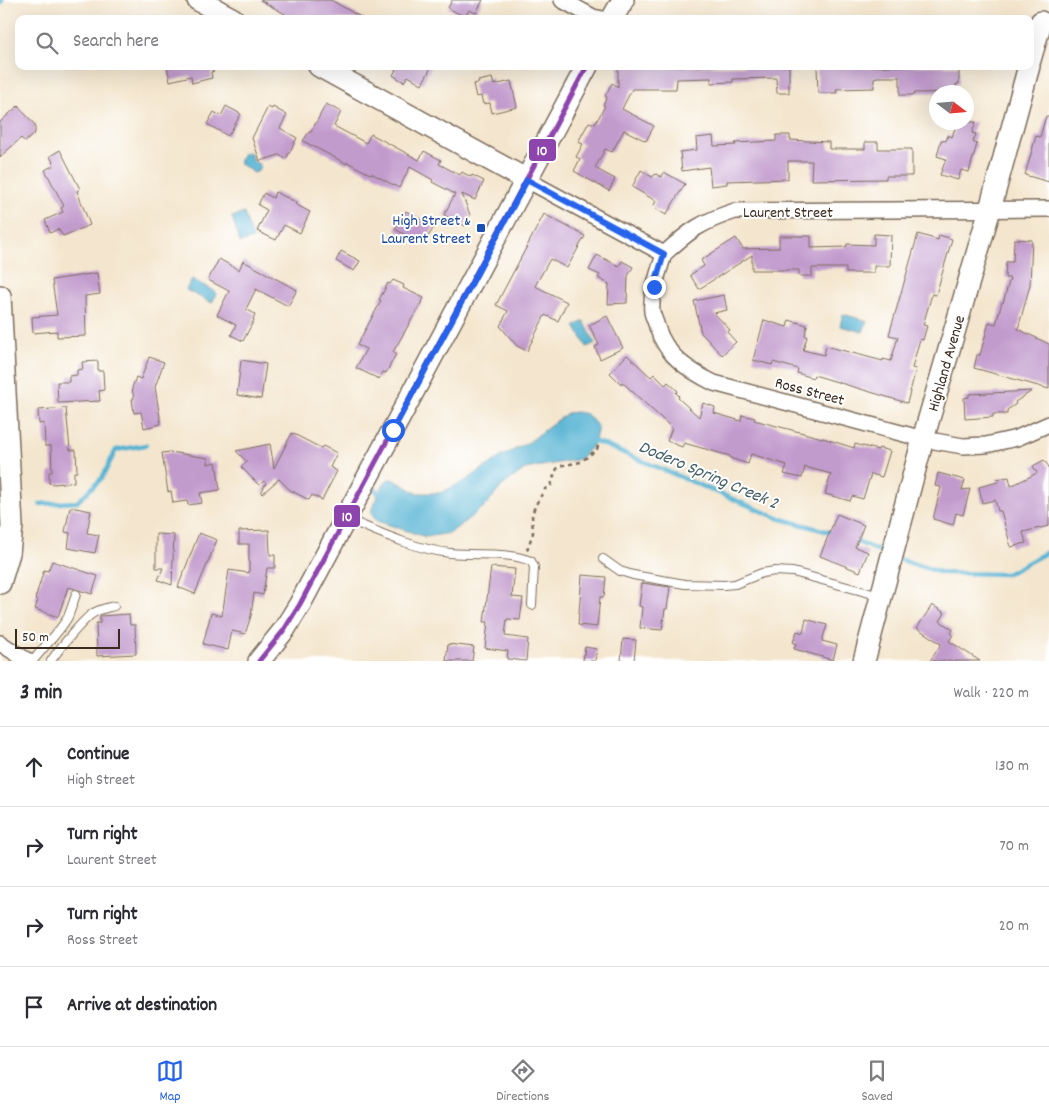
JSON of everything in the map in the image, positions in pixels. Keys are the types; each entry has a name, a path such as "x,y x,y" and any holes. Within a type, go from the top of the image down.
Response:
{"street":[{"path":"198,0 225,15"},
{"path":"562,0 589,15"},
{"path":"614,15 623,0"},
{"path":"1034,45 1040,22"},
{"path":"326,70 664,254"},
{"path":"259,661 284,630 300,604 585,70"},
{"name":"Highland Avenue","path":"864,661 923,438 990,209 1027,70"},
{"name":"Laurent Street","path":"664,254 689,231 712,218 735,211 1049,209"},
{"name":"Ross Street","path":"664,254 654,287 652,312 659,334 670,354 690,371 714,383 923,438 964,446 986,446 1016,438 1049,424"},
{"path":"0,296 12,526 9,553 0,583"},
{"path":"0,643 28,661"}],"lane":[{"path":"346,518 382,534 429,549 451,553 501,554 521,557 531,561 534,567 532,605"},
{"path":"603,559 620,571 633,575 685,584 735,584 762,573 774,571 793,572 881,596"},
{"path":"33,661 68,617 76,594"},
{"path":"51,661 91,614 102,608 114,606"}],"path":[{"path":"521,557 529,548 533,533 532,514 545,489 551,486 559,466 581,462 597,449 599,443"}],"water":[{"path":"243,153 250,153 253,161 259,164 260,167 257,172 254,173 239,162"},
{"path":"244,213 253,239 240,243 232,217"},
{"path":"192,279 217,293 212,303 186,290"},
{"path":"843,314 867,321 863,332 840,326"},
{"path":"584,321 595,343 587,347 575,326"},
{"path":"567,413 587,414 598,427 594,444 580,459 525,469 502,486 485,506 450,533 426,537 377,521 373,516 374,503 388,479 393,479 417,493 440,493 465,481 502,456 529,442"}],"building":[{"path":"260,0 331,0 357,15 287,15"},
{"path":"452,0 483,0 476,13 469,10 466,15 461,15 448,8"},
{"path":"168,70 214,70 211,72 212,78 192,83 191,76 170,81"},
{"path":"396,70 430,70 422,84 408,76 404,82 393,75"},
{"path":"618,70 789,70 789,93 777,93 776,78 733,79 733,82 711,83 711,78 677,79 676,89 632,89 622,109 654,126 646,141 624,130 612,152 605,149 595,168 615,179 609,191 574,171 580,159 576,157 583,144 578,142 589,122 595,124 605,106 603,105 607,97 605,96 612,83 618,87"},
{"path":"817,70 959,70 959,84 929,85 929,93 900,95 900,77 877,77 874,78 874,88 836,89 837,93 818,93"},
{"path":"492,78 494,85 511,81 517,107 492,113 490,103 483,104 481,96 476,97 473,84"},
{"path":"326,104 341,112 334,126 366,143 371,134 419,160 424,151 441,160 439,164 460,175 462,172 484,181 475,200 462,194 470,215 465,226 444,215 455,194 432,182 433,180 410,167 399,188 303,141 311,132"},
{"path":"18,106 35,125 35,133 25,142 21,138 0,157 0,122"},
{"path":"226,106 241,114 228,136 207,124 214,112 221,116"},
{"path":"268,107 272,109 273,107 287,115 280,128 297,138 286,159 279,155 260,161 252,138"},
{"path":"1046,116 1049,116 1049,182 1025,175 1036,136 1040,137"},
{"path":"954,130 973,130 972,133 976,134 973,142 977,144 969,172 961,170 958,180 940,175 946,159 937,156 941,140 946,141 948,135 952,137"},
{"path":"776,135 790,135 790,140 829,142 829,149 865,149 865,142 878,142 878,149 912,149 912,176 886,176 886,179 811,180 812,161 788,161 788,179 727,181 727,184 711,186 709,167 682,171 680,152 697,150 696,138 713,136 714,146 776,141"},
{"path":"60,150 80,189 77,191 90,225 63,236 58,229 50,233 45,220 63,212 61,208 64,206 45,170 54,165 50,156"},
{"path":"641,170 652,177 656,174 662,177 664,172 685,184 666,215 653,207 656,201 632,187"},
{"path":"275,192 296,202 295,204 310,212 300,233 284,225 276,240 257,231 267,210 258,205 264,193 273,198"},
{"path":"406,211 434,227 423,245 395,229"},
{"path":"544,214 585,236 567,268 550,259 535,286 567,302 558,321 545,315 527,351 517,346 500,326 508,311 496,305"},
{"path":"874,234 891,235 890,266 874,266 874,273 846,273 846,268 812,268 812,276 799,276 799,270 752,270 752,255 699,289 690,275 704,266 701,260 736,238 743,249 779,248 779,236 811,236 811,248 846,247 847,244 874,245"},
{"path":"918,234 938,240 939,235 952,239 936,295 932,294 923,325 927,326 923,340 920,339 912,368 916,369 907,403 814,375 813,378 797,373 798,369 773,362 772,365 753,360 764,320 787,327 789,320 807,325 805,335 807,337 803,350 824,355 826,346 883,361 883,359 891,361 898,337 889,335"},
{"path":"1014,239 1032,240 1030,285 1018,329 1049,344 1049,389 974,368 977,355 980,355 989,322 996,324 1003,303 1010,278 1005,278 1006,262 1013,262"},
{"path":"341,251 360,261 354,271 336,261"},
{"path":"597,255 619,266 622,261 633,267 628,276 627,303 608,304 609,284 598,278 600,275 589,270"},
{"path":"219,259 239,270 243,261 297,290 288,306 256,289 246,309 255,314 254,320 243,341 231,335 236,325 217,315 229,291 208,280"},
{"path":"97,273 100,294 85,296 86,336 57,337 57,331 33,333 32,317 57,315 52,280"},
{"path":"393,280 404,285 403,288 424,298 393,352 396,354 386,373 383,372 379,379 356,368 366,349 357,345 381,301 379,300 388,283 390,284"},
{"path":"724,295 727,310 714,313 730,330 727,332 736,342 722,355 701,333 694,301"},
{"path":"607,316 623,348 600,359 595,347 599,345 589,325"},
{"path":"627,355 651,377 654,374 665,385 668,382 678,391 676,393 679,396 678,398 699,417 703,403 715,407 714,413 741,421 742,415 854,448 855,444 890,451 882,477 871,474 863,499 852,496 850,501 825,494 831,474 805,467 802,478 784,474 787,465 751,454 748,464 730,458 730,456 684,443 682,447 667,441 672,428 610,373"},
{"path":"149,357 164,362 155,387 161,424 144,428 141,412 134,413 132,388 136,377 141,379"},
{"path":"241,360 266,364 261,399 237,395"},
{"path":"98,361 98,371 103,371 104,390 99,391 100,401 58,403 57,382 69,382 69,376 77,375 77,370 83,369 82,362"},
{"path":"1032,391 1015,402 1016,404 1007,410 1007,414 993,414 993,417 965,419 964,398 969,397 969,394"},
{"path":"66,408 70,450 76,450 77,472 74,472 74,482 54,484 49,483 49,472 52,472 51,446 45,446 44,423 39,424 38,410"},
{"path":"292,433 321,448 323,446 337,453 330,467 337,471 322,500 312,495 309,500 290,490 279,479 262,494 266,483 264,481 259,485 241,467 247,462 236,451 270,444 274,468"},
{"path":"170,452 208,458 208,464 216,462 220,490 200,493 202,503 188,505 187,501 173,503 171,491 168,492 162,453"},
{"path":"1044,460 1049,467 1049,526 1023,532 1026,543 1011,547 1001,511 998,511 995,500 982,503 979,487 998,482 997,479 1009,477 1011,486 1037,473 1033,466"},
{"path":"938,473 965,480 962,490 970,489 963,515 956,513 953,525 933,519 941,487 935,486"},
{"path":"70,507 91,511 87,533 99,535 95,553 68,548 70,533 65,532"},
{"path":"837,514 864,525 855,547 868,552 860,572 820,556"},
{"path":"269,530 270,555 275,555 275,568 267,568 263,595 254,593 251,616 245,634 232,631 228,650 203,644 211,613 222,616 229,570 249,573 249,544 239,544 239,531"},
{"path":"199,533 217,540 195,594 178,587"},
{"path":"156,534 174,535 172,585 158,580 163,568 156,568"},
{"path":"52,561 98,576 92,594 68,587 58,617 35,609 38,600 35,599 44,570 48,571"},
{"path":"491,567 515,569 512,597 523,598 520,620 507,619 505,636 528,639 526,661 507,659 508,651 485,648 488,622 484,622"},
{"path":"582,575 606,577 604,597 600,597 597,627 578,625"},
{"path":"642,583 670,587 662,630 640,628 642,607 639,606"},
{"path":"932,605 945,613 940,621 953,630 951,633 953,635 949,641 980,661 930,661 941,644 917,628"},
{"path":"129,614 130,625 135,625 136,654 97,656 96,623 100,623 100,616"},
{"path":"806,619 827,625 822,641 837,645 833,660 794,649 796,643 793,643 797,631 803,633"},
{"path":"623,639 636,640 634,661 621,661"},
{"path":"448,644 474,647 472,661 446,661"},
{"path":"585,647 597,649 595,661 583,661"}],"waterway":[{"path":"0,4 2,0"},
{"name":"Dodero Spring Creek 2","path":"591,441 778,518 833,533"},
{"path":"40,504 77,502 102,478 116,450 146,445"},
{"name":"Dodero Spring Creek 2","path":"375,489 382,498"},
{"name":"Dodero Spring Creek 2","path":"852,540 887,554"},
{"name":"Dodero Spring Creek 2","path":"896,558 942,573 1007,574 1049,551"}],"transit line":[{"name":"10","path":"259,661 284,630 300,604 585,70"}],"place":[{"name":"High Street & Laurent Street","path":"481,228"}],"route":[{"path":"393,430 527,180 664,254 654,287"}]}
